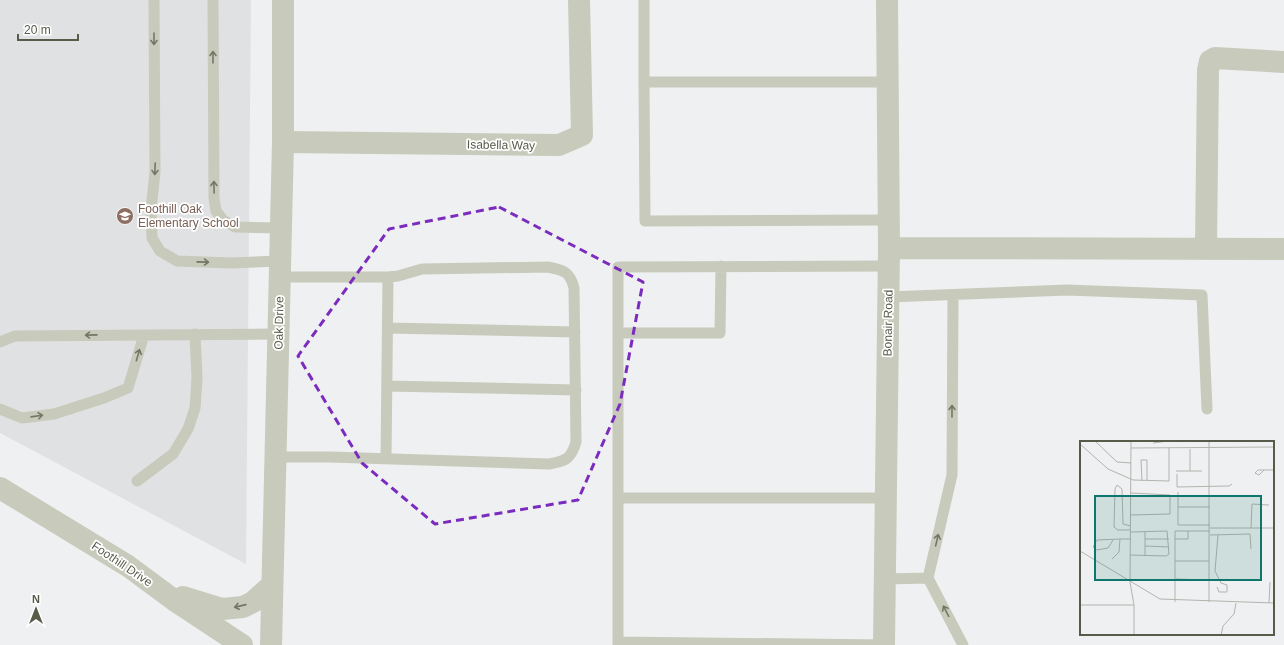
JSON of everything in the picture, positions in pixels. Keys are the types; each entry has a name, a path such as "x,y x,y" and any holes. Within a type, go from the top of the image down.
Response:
{"street":[{"name":"Oak Drive","path":"271,645 283,142 282,0"},
{"name":"Isabella Way","path":"283,142 559,145 576,137 582,134 579,0"},
{"name":"Bonair Road","path":"884,645 888,297 887,0"},
{"path":"1206,248 1208,70 1210,61 1215,58 1284,62"},
{"path":"888,257 1206,248 1284,249"},
{"name":"Foothill Drive","path":"0,488 128,566 242,645"},
{"path":"161,590 222,609 243,607 253,602 272,586"}],"lane":[{"path":"154,0 155,172 150,210 152,238 160,251 177,261 230,263 280,269 388,276 398,276 422,269 548,267 561,269 571,277 574,288 576,442 572,454 562,461 549,464 276,457"},
{"path":"213,0 214,198 216,211 223,220 235,227 281,228"},
{"path":"644,0 645,221 888,220"},
{"path":"644,82 887,82"},
{"path":"884,645 618,644 618,267 721,266 888,257"},
{"path":"618,333 720,333 721,266"},
{"path":"386,459 388,276"},
{"path":"888,297 953,296 1067,290 1202,296 1207,409"},
{"path":"953,296 952,475 928,578 963,645"},
{"path":"388,328 575,332"},
{"path":"137,481 172,454 188,428 195,408 197,378 195,334"},
{"path":"0,342 15,336 278,334"},
{"path":"0,409 22,418 54,414 104,398 128,388 144,335"},
{"path":"387,386 576,390"},
{"path":"618,498 886,498"},
{"path":"885,580 928,578"}],"highlighted area":[{"path":"499,207 643,282 620,404 578,500 435,524 362,463 298,356 389,229"}],"shaded area":[{"name":"Foothill Oak Elementary School","path":"0,0 251,0 246,564 0,433"}],"place":[{"name":"Foothill Oak Elementary School","path":"125,216"}]}
